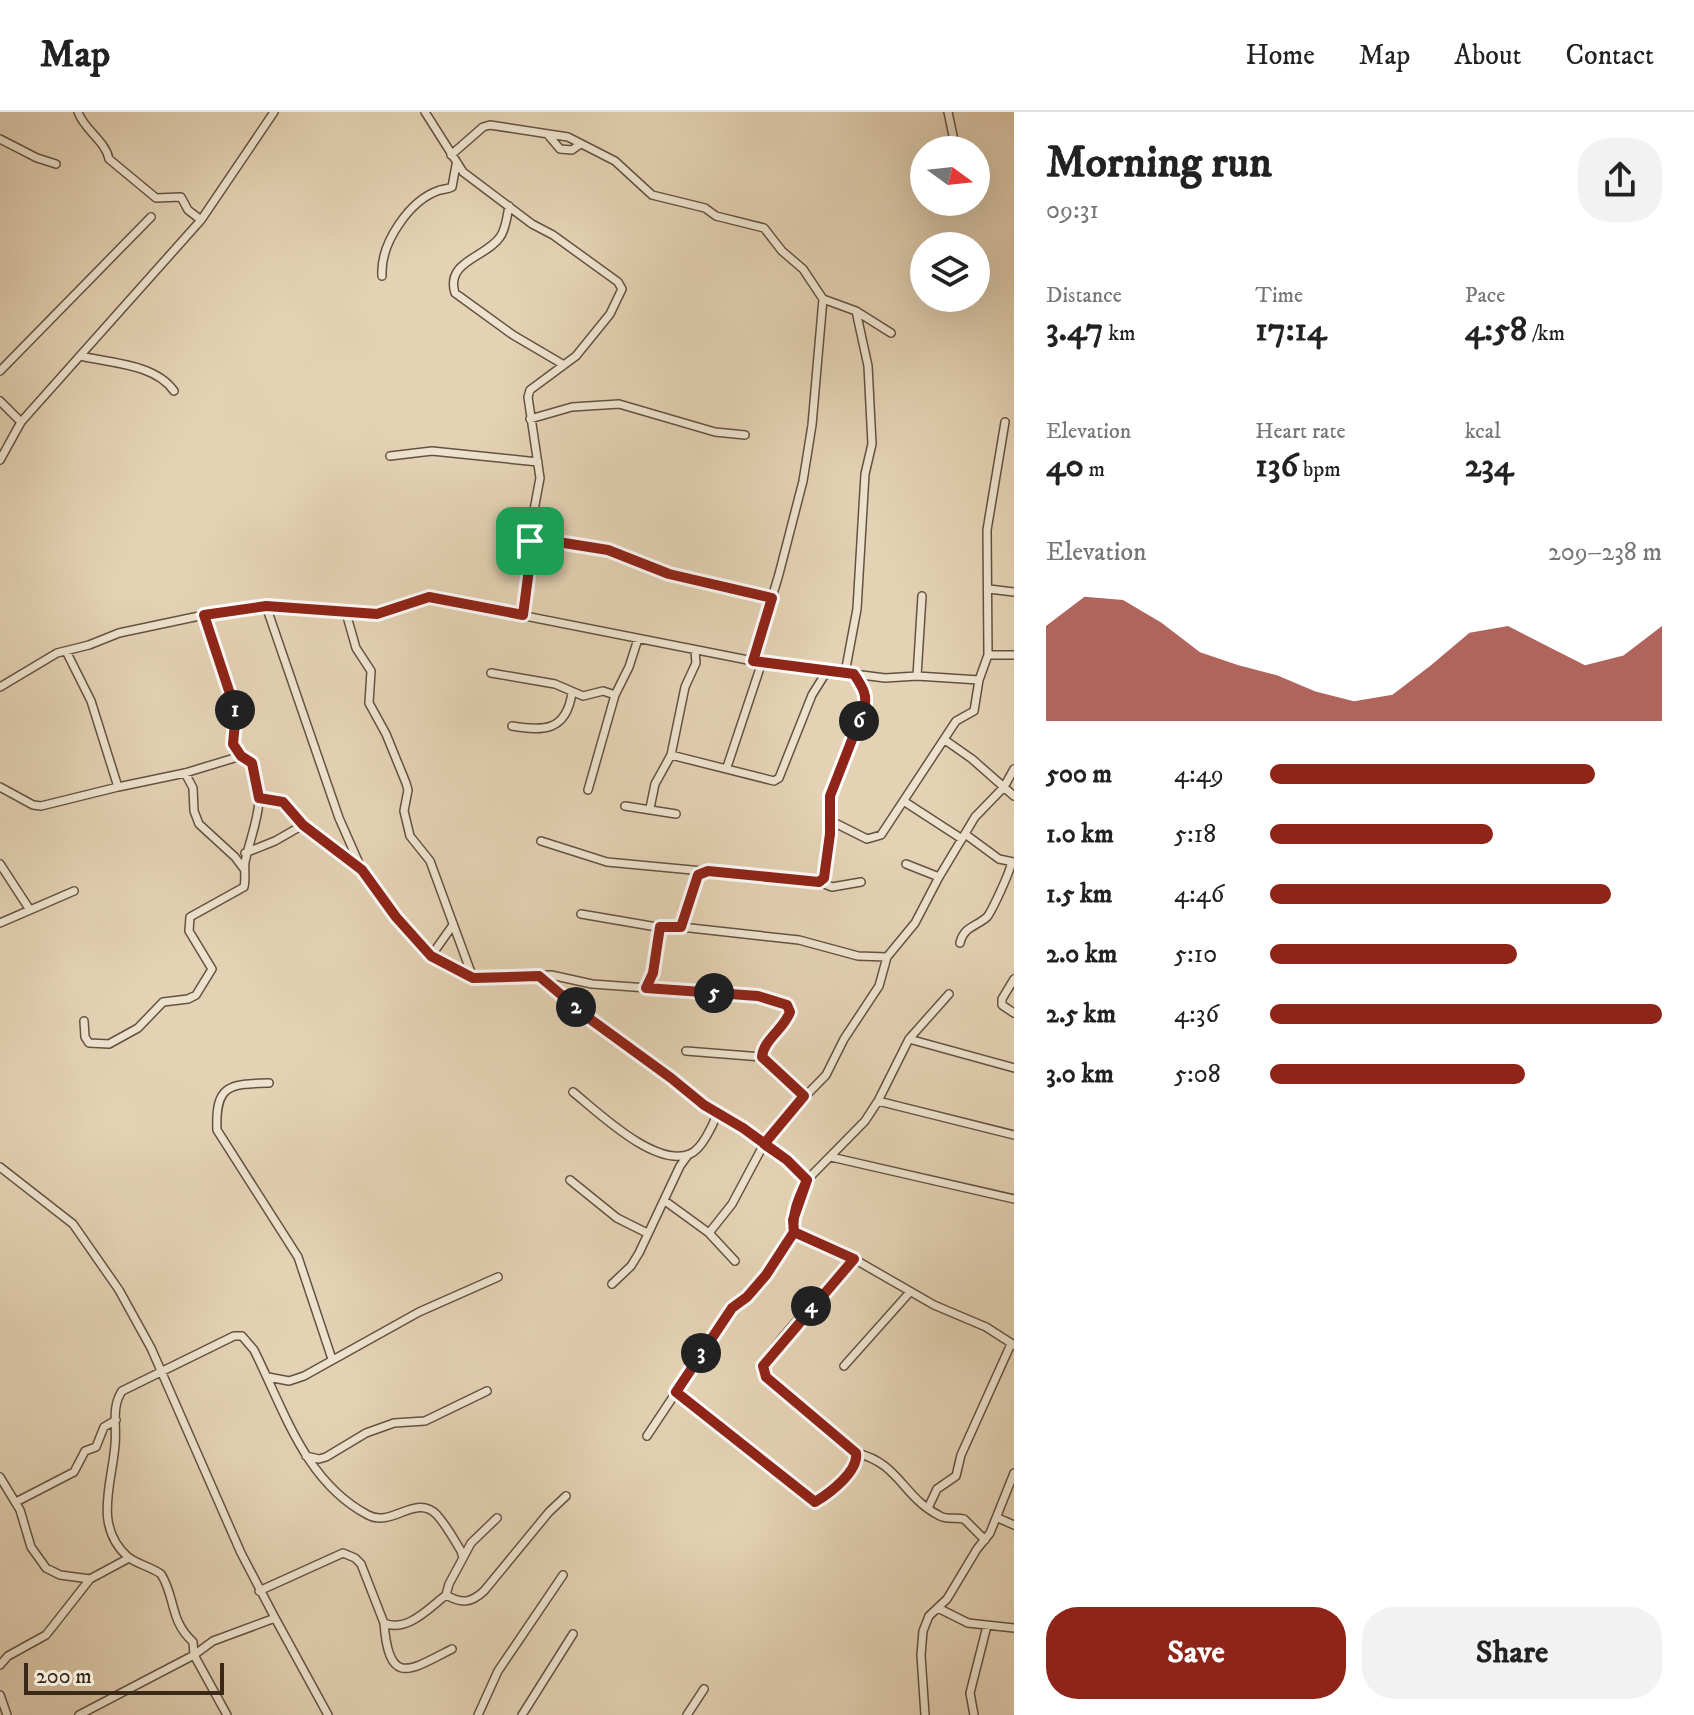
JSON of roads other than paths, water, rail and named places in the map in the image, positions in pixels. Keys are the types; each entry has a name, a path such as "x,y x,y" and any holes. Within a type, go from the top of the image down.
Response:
{"street":[{"path":"78,112 81,121 108,151 109,159 156,198 181,197 188,210 201,220"},
{"path":"0,460 21,422 201,220 274,112"},
{"path":"425,112 456,165 477,184 621,284 621,293 610,314 576,356 530,390 530,419 540,491 530,541 523,615"},
{"path":"948,112 953,136"},
{"path":"451,155 483,127 490,125 568,137 615,161 652,195 705,208 716,216 764,228 782,251 803,269 823,299 856,311 891,333"},
{"path":"549,136 560,149 572,150 579,145"},
{"path":"0,139 56,164"},
{"path":"382,276 384,252 398,224 437,190 452,187 456,165"},
{"path":"509,206 499,240 463,265 454,281 455,293 513,335 564,365"},
{"path":"0,371 151,217"},
{"path":"753,661 803,481 812,425 823,299"},
{"path":"845,673 857,609 865,474 872,444 868,366 856,311"},
{"path":"80,356 154,372 174,391"},
{"path":"0,401 21,422"},
{"path":"530,419 572,407 619,404 715,432 745,435"},
{"path":"831,821 867,839 881,835 956,721 974,711 979,680 988,655 987,530 1005,422"},
{"path":"390,456 432,451 538,462"},
{"path":"530,541 608,550 669,574 772,598"},
{"path":"989,589 1014,592"},
{"path":"917,676 922,596"},
{"path":"0,687 57,653 119,633 204,615 266,606 387,613 429,597 753,661 885,678 917,676 979,680"},
{"path":"266,606 339,818 362,870 396,917 431,956 473,978 551,975 592,984 758,996 787,1005 790,1012 786,1022 763,1049 762,1057"},
{"path":"346,613 356,648 371,671 369,703 386,734 406,783 408,790 404,811 410,836 430,861 473,978"},
{"path":"84,1021 85,1037 89,1043 109,1044 138,1028 163,1002 196,995 212,969 189,931 190,917 244,887 244,869 259,814 259,798 252,763 241,756 232,739 236,712 204,615"},
{"path":"588,790 615,695 638,639"},
{"path":"650,808 655,784 671,755 685,687 696,663 695,650"},
{"path":"66,651 91,701 118,787"},
{"path":"988,655 1014,655"},
{"path":"727,767 762,662"},
{"path":"671,755 774,781 779,778 812,695 827,671"},
{"path":"491,673 555,684 583,696 603,691 615,695"},
{"path":"819,882 825,873 831,821 830,796 866,699 854,674"},
{"path":"512,726 540,730 556,724 566,713 572,693"},
{"path":"945,740 1014,796"},
{"path":"0,787 33,805 41,806 185,773 241,756"},
{"path":"709,1233 732,1204 764,1144 826,1075 844,1039 879,986 887,957 915,923 939,877 982,809 1004,787 1014,769"},
{"path":"185,773 193,788 194,811 199,824 244,869"},
{"path":"259,798 283,802 303,825 362,870"},
{"path":"905,802 999,859 1013,863 989,915 967,929 960,943"},
{"path":"625,806 676,814"},
{"path":"235,857 275,841 303,825"},
{"path":"541,841 607,862 819,882 832,887 861,882"},
{"path":"0,864 30,910"},
{"path":"906,864 939,877"},
{"path":"681,927 693,883 698,875 708,871"},
{"path":"0,923 74,891"},
{"path":"581,914 660,927 799,940 858,956 887,957"},
{"path":"431,956 453,925"},
{"path":"646,988 653,973 660,927"},
{"path":"539,976 613,1037 717,1114 787,1160 807,1180"},
{"path":"1014,979 1002,999 1002,1005 1014,1013"},
{"path":"647,1436 732,1308 747,1297 766,1275 794,1232 793,1220 807,1180 865,1121 909,1039 949,994"},
{"path":"909,1039 1014,1068"},
{"path":"686,1051 762,1057 804,1096"},
{"path":"269,1083 231,1085 218,1111 217,1130 298,1257 332,1359"},
{"path":"573,1092 626,1135 653,1151 688,1155"},
{"path":"878,1101 1014,1135"},
{"path":"612,1284 631,1266 680,1166 712,1127 717,1114"},
{"path":"831,1157 1014,1199"},
{"path":"0,1167 59,1212 86,1239 135,1317 259,1591 328,1715"},
{"path":"570,1180 617,1218 647,1233"},
{"path":"665,1201 709,1233 735,1261"},
{"path":"794,1232 854,1259 910,1292 986,1327 1013,1345 961,1455 956,1476 939,1487 928,1508"},
{"path":"854,1259 765,1361 762,1369 766,1377 856,1453 877,1459 899,1478 908,1493 942,1517 964,1519 985,1540"},
{"path":"268,1377 289,1381 304,1376 419,1312 498,1277"},
{"path":"844,1366 910,1292"},
{"path":"227,1715 194,1655 193,1642 177,1622 161,1574 129,1558 113,1535 106,1508 116,1444 117,1398 122,1391 234,1336 242,1336 254,1350 304,1455 339,1494 372,1517 383,1519 416,1506 435,1513 463,1558"},
{"path":"304,1455 319,1459 326,1457 384,1426 425,1421 487,1391"},
{"path":"676,1392 815,1502 851,1471 857,1463 856,1453"},
{"path":"16,1502 74,1472 85,1451 96,1447 104,1427 116,1420"},
{"path":"925,1715 921,1655 923,1631 929,1616 947,1599 998,1518 1014,1473"},
{"path":"0,1477 16,1502 31,1547 46,1568 60,1575 90,1579"},
{"path":"446,1595 464,1602 473,1601 566,1496"},
{"path":"384,1623 399,1627 424,1613 446,1595 471,1543 497,1518"},
{"path":"998,1518 1014,1525"},
{"path":"259,1591 343,1553 361,1564 384,1623 389,1656 393,1662 402,1669 413,1668 452,1649"},
{"path":"0,1665 8,1656 46,1635 90,1579 129,1558"},
{"path":"478,1715 498,1671 563,1575"},
{"path":"938,1608 968,1623 1014,1628"},
{"path":"79,1715 194,1655 213,1641 275,1618"},
{"path":"974,1715 970,1693 987,1626"},
{"path":"522,1715 573,1634"},
{"path":"193,1642 213,1641"},
{"path":"687,1715 704,1689"},
{"path":"0,1696 7,1715"}]}
